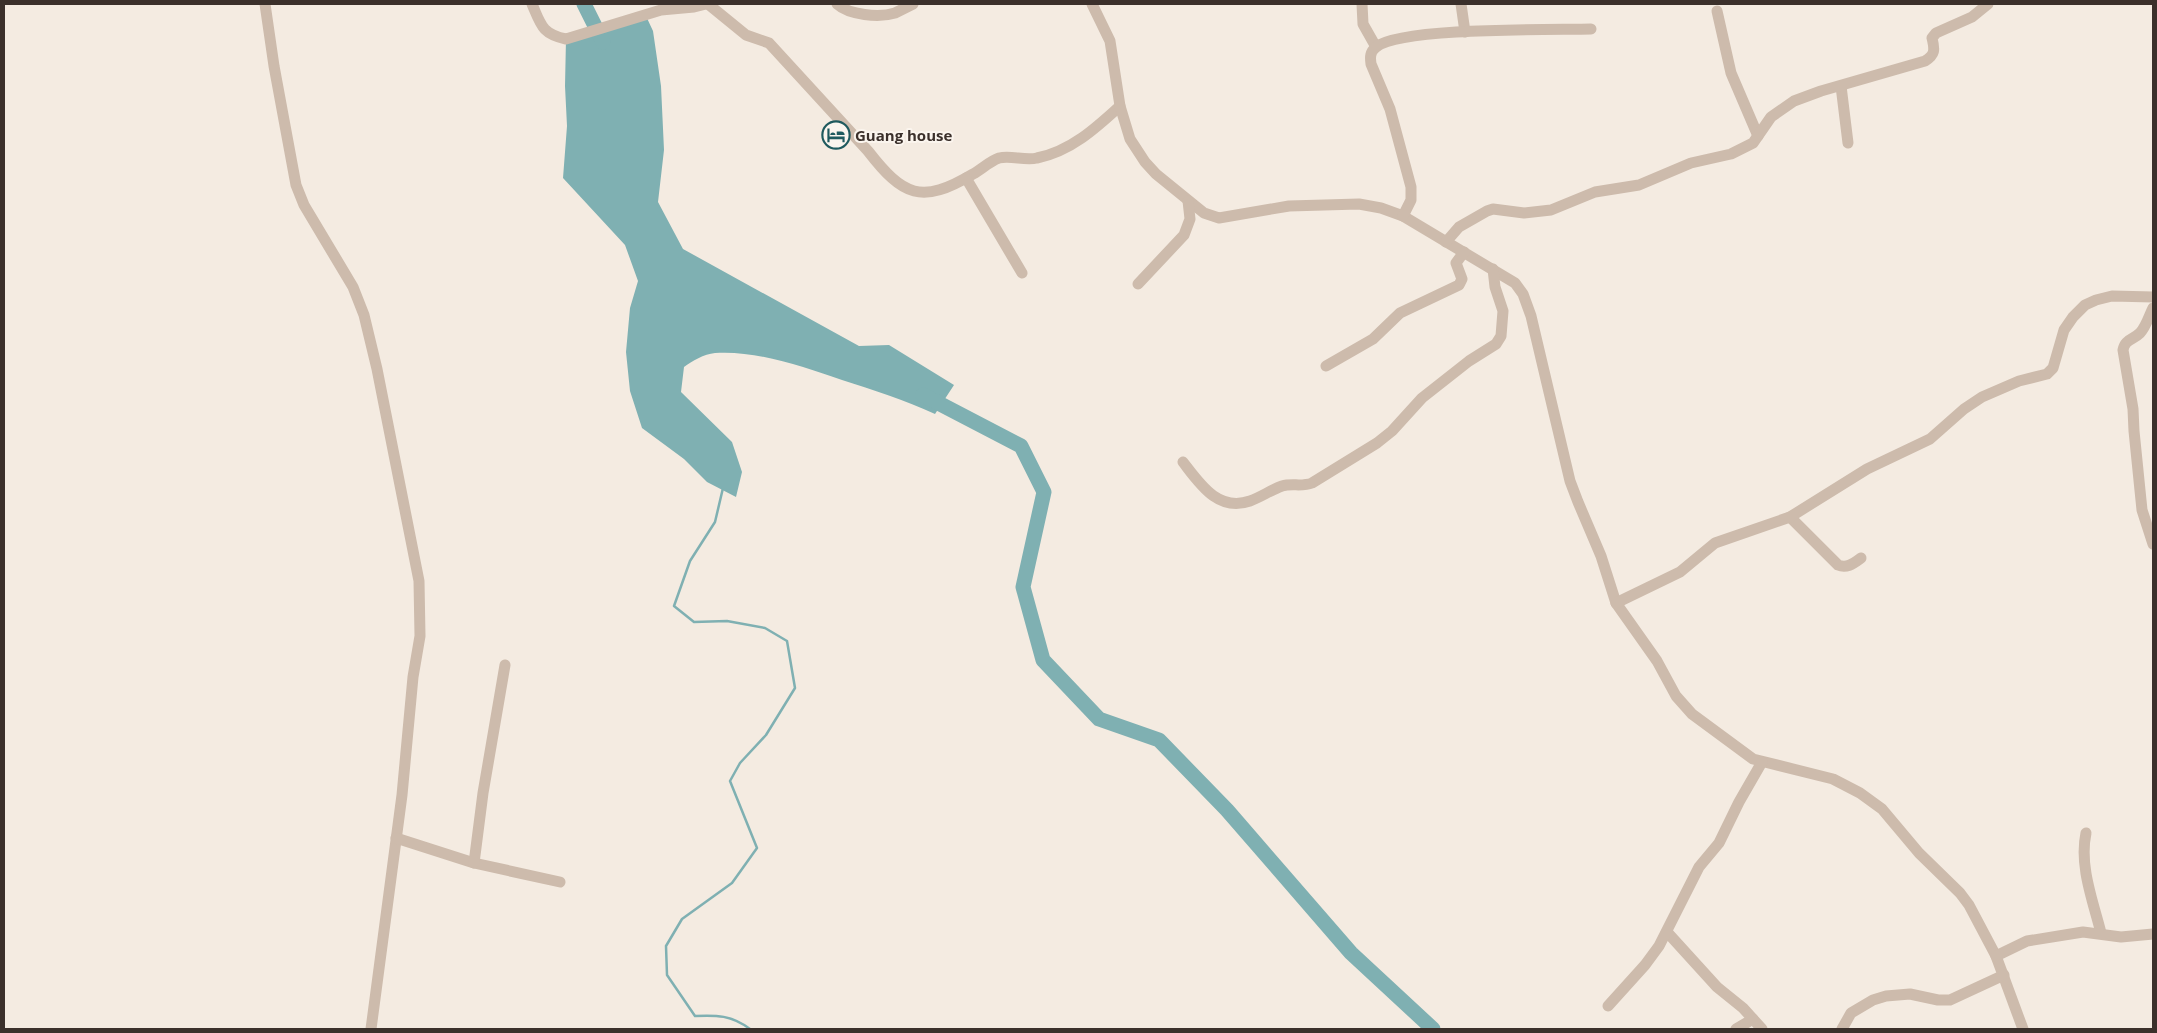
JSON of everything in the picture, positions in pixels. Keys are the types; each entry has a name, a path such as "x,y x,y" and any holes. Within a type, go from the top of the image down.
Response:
{"street":[{"path":"265,4 274,66 296,186 304,205 353,287 364,315 377,369 401,498 417,565 421,627 372,1029"},
{"path":"532,4 545,32 556,38 566,40 670,8 694,7 707,4 746,34 769,43 868,151 891,179 913,191 924,193 936,192 1001,158 1027,160 1039,158 1073,144 1090,134 1120,106"},
{"path":"837,4 846,10 880,15 896,12 913,4"},
{"path":"1092,4 1110,41 1120,106 1130,139 1145,162 1156,174 1204,213 1219,218 1289,206 1359,204 1381,208 1403,216 1515,284 1526,302 1570,482 1601,556 1616,603 1657,661 1682,705 1738,750 1762,762 1833,779 1873,801 1889,816 1919,852 1960,893 1969,905 1996,956 2023,1029"},
{"path":"1362,4 1363,24 1376,47"},
{"path":"1462,4 1465,32"},
{"path":"1446,242 1467,221 1487,211 1503,210 1524,213 1551,210 1595,192 1639,185 1691,163 1731,154 1748,147 1758,136 1770,117 1794,101 1924,61 1931,57 1935,50 1932,38 1936,33 1972,17 1988,4"},
{"path":"1717,11 1731,73 1758,136"},
{"path":"1403,216 1412,197 1410,179 1390,109 1371,64 1370,57 1376,47 1396,40 1440,33 1591,29"},
{"path":"1841,86 1848,143"},
{"path":"966,178 1022,274"},
{"path":"1138,284 1184,235 1190,219 1188,201"},
{"path":"1326,366 1373,339 1392,319 1405,310 1459,285 1462,279 1456,263 1464,252"},
{"path":"1183,462 1205,490 1216,499 1241,504 1285,485 1306,486 1351,460 1392,431 1422,398 1469,361 1496,344 1501,336 1503,311 1495,287 1493,269"},
{"path":"1616,603 1680,572 1715,543 1790,517 1872,466 1930,439 1964,409 1982,397 2019,381 2047,374 2053,368 2064,330 2072,317 2085,305 2112,296 2153,297"},
{"path":"2153,308 2140,334 2127,341 2123,350 2133,409 2142,510 2153,544"},
{"path":"1790,517 1838,565 1848,566 1861,558"},
{"path":"474,863 505,666"},
{"path":"1608,1006 1645,965 1667,932 1698,867 1719,843 1739,802 1762,762"},
{"path":"2086,832 2085,865 2101,933"},
{"path":"396,838 474,863 560,882"},
{"path":"1667,932 1717,987 1743,1008 1762,1029"},
{"path":"1996,956 2027,941 2083,932 2121,937 2153,934"},
{"path":"1842,1029 1847,1018 1856,1008 1880,998 1910,994 1938,1000 1950,1000 2004,975"},
{"path":"1736,1029 1753,1020"}],"water":[{"path":"646,16 653,31 661,86 664,150 658,202 683,249 859,346 889,345 954,385 935,414 877,391 763,357 731,353 715,353 702,356 684,367 681,392 732,442 742,472 736,497 707,482 684,459 642,428 630,391 626,352 630,308 638,281 625,245 563,178 567,126 565,86 566,39"}],"waterway":[{"path":"584,4 603,42"},
{"path":"923,395 1021,446 1044,492 1023,587 1043,660 1099,719 1159,740 1227,810 1351,953 1433,1029"},
{"path":"723,488 715,522 690,561 674,606 694,622 727,621 765,628 787,641 795,688 766,735 740,763 730,781 757,848 732,883 682,919 666,946 667,975 695,1016 730,1018 750,1029"}],"place":[{"name":"Guang house","path":"836,135"}]}
